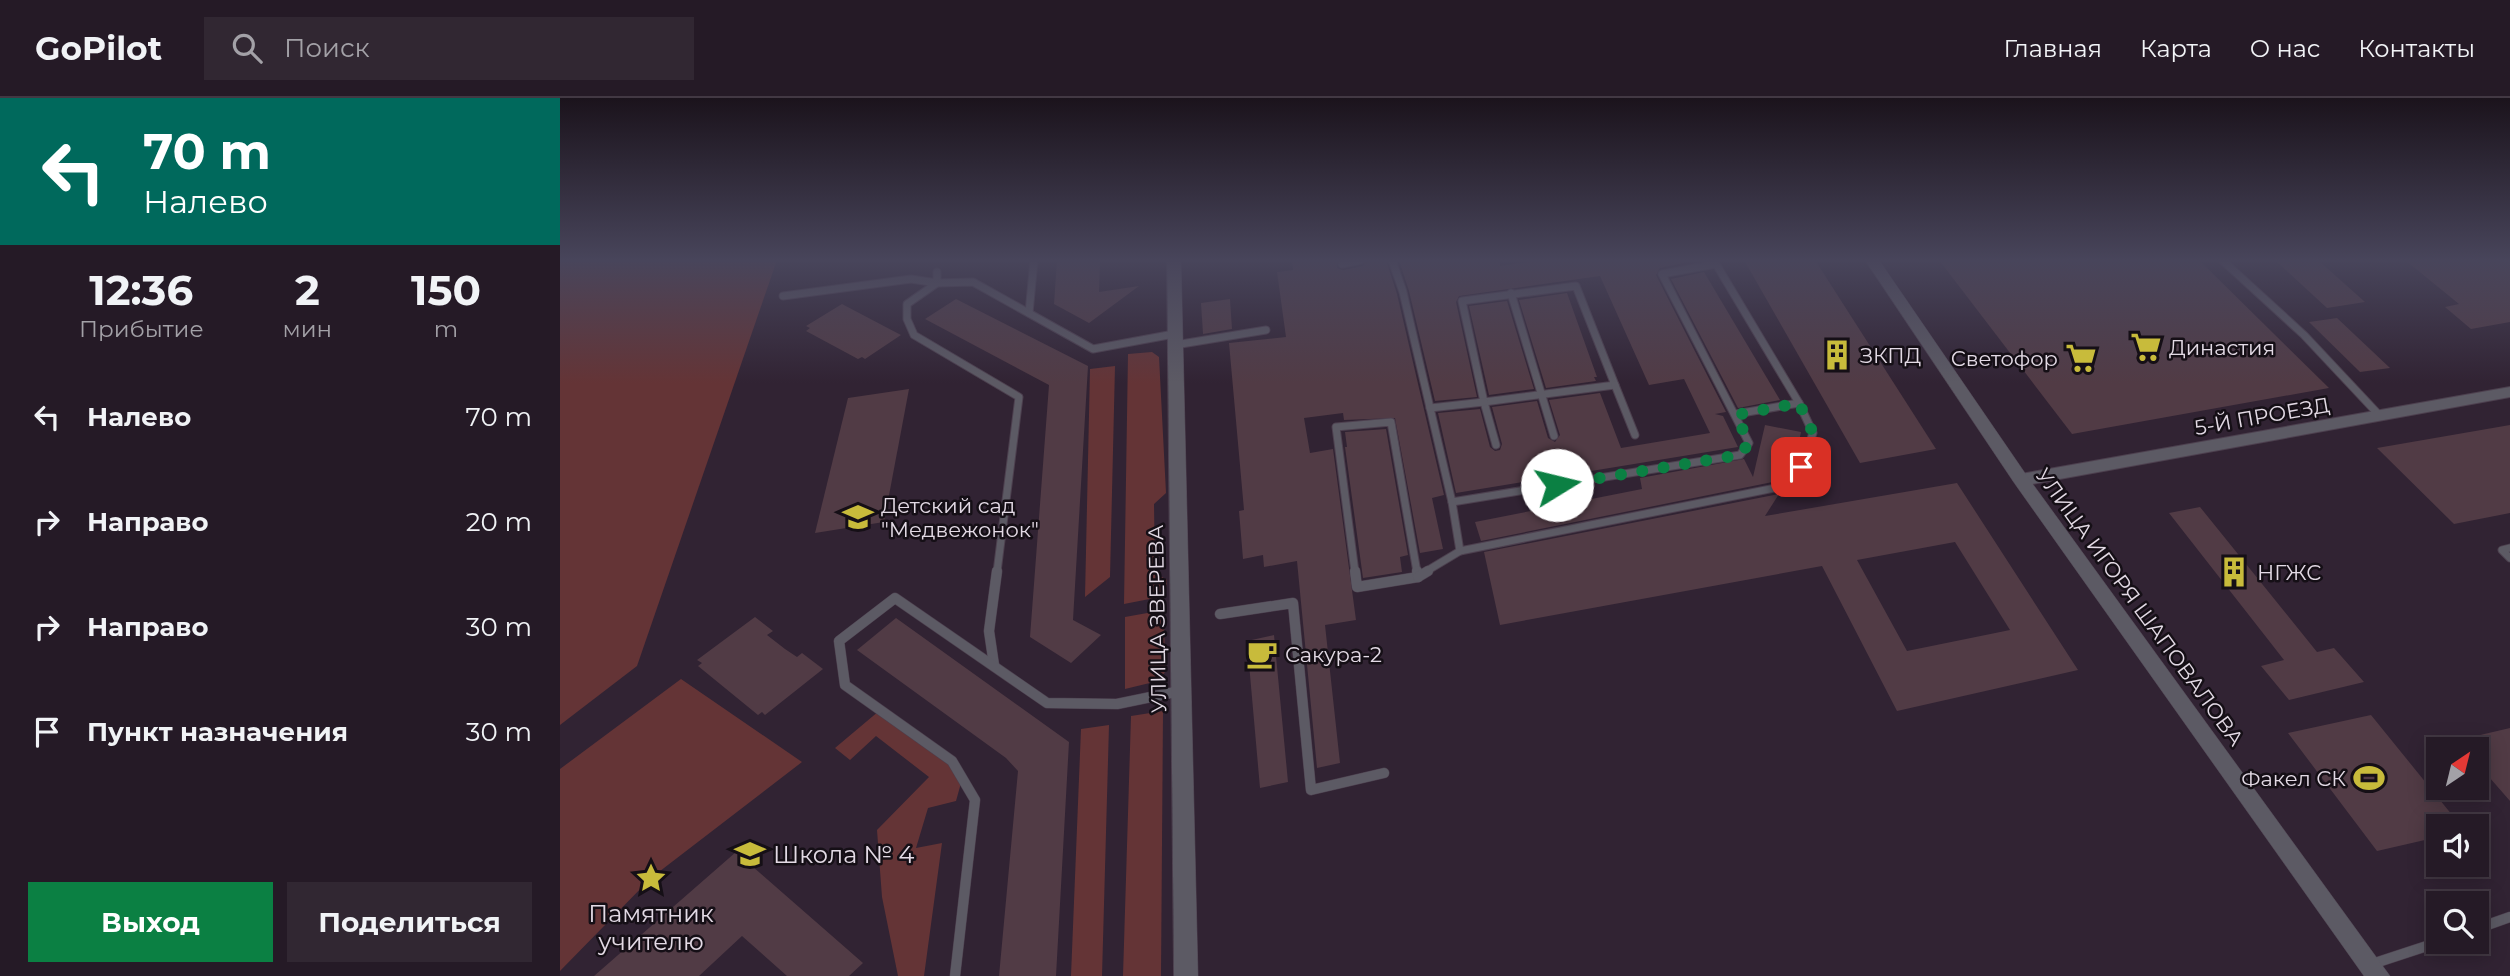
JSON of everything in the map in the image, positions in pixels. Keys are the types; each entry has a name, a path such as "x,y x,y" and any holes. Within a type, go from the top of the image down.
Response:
{"street":[{"name":"УЛИЦА ЗВЕРЕВА","path":"1175,301 1186,976"},
{"name":"УЛИЦА ИГОРЯ ШАПОВАЛОВА","path":"1900,301 2021,480 2374,971"},
{"name":"5-Й ПРОЕЗД","path":"2021,480 2510,392"}],"lane":[{"path":"910,301 906,304 907,319 914,335 1020,397 989,631 993,666"},
{"path":"1007,301 1093,349 1266,330"},
{"path":"1029,313 1030,301"},
{"path":"1405,301 1452,502 1460,551"},
{"path":"1462,301 1496,445"},
{"path":"1514,301 1554,436"},
{"path":"1582,301 1635,435"},
{"path":"1452,502 1740,455 1749,443 1676,301"},
{"path":"1418,577 1391,422 1336,427 1357,587 1418,577 1460,551 1796,484 1813,433 1799,403 1739,301"},
{"path":"2269,301 2380,416"},
{"path":"1430,408 1544,396 1615,385"},
{"path":"1736,415 1799,403"},
{"path":"2510,548 2502,550 2510,558"},
{"path":"955,976 975,800 952,761 845,685 839,641 895,598 1048,702 1117,704 1180,691"},
{"path":"1220,614 1293,603 1311,790 1384,773"},
{"path":"2489,924 2510,917"},
{"path":"2374,971 2426,948"}],"shaded area":[{"path":"560,301 763,301 637,666 560,725"},
{"path":"1152,352 1159,357 1166,493 1154,504 1155,573 1167,580 1165,596 1124,604 1128,354"},
{"path":"1115,366 1110,577 1085,597 1090,369"},
{"path":"1164,610 1165,672 1158,681 1125,689 1125,617"},
{"path":"681,679 802,762 651,878 560,971 560,769"},
{"path":"879,711 949,761 961,783 956,801 928,808 916,848 942,843 924,976 898,976 882,897 877,830 929,777 876,736 850,760 835,748"},
{"path":"1163,711 1161,976 1123,976 1131,716"},
{"path":"1109,725 1102,976 1071,976 1081,729"}],"building":[{"path":"953,301 960,301 1088,366 1073,620 1101,635 1071,663 1030,637 1049,385 925,319"},
{"path":"1054,301 1119,301 1089,323 1054,304"},
{"path":"1230,301 1232,329 1203,334 1201,303"},
{"path":"1281,301 1399,301 1444,495 1432,498 1443,549 1420,553 1395,418 1344,420 1343,413 1304,418 1310,453 1333,449 1356,620 1325,625 1340,763 1317,768 1297,561 1264,567 1263,555 1243,559 1239,511 1244,510 1229,343 1286,337"},
{"path":"1411,301 1457,301 1477,397 1435,401"},
{"path":"1507,301 1534,389 1489,395 1469,306"},
{"path":"1519,301 1570,301 1597,377 1594,377 1596,381 1546,388"},
{"path":"1611,301 1669,301 1726,412 1715,414 1723,416 1738,447 1456,493 1438,413 1480,409 1490,447 1495,451 1500,450 1502,444 1492,407 1537,401 1548,438 1555,442 1560,435 1549,400 1600,393 1621,448 1710,433 1684,379 1649,385"},
{"path":"1682,301 1721,301 1780,400 1738,408"},
{"name":"ЗКПД","path":"1767,301 1841,301 1936,449 1860,463"},
{"name":"Династия","path":"1970,301 2241,301 2329,388 2072,434"},
{"path":"2319,301 2365,302 2327,308"},
{"path":"2455,301 2510,301 2510,322 2471,329 2445,307 2459,304"},
{"path":"842,304 901,335 865,359 858,359 806,331 810,328 806,326"},
{"path":"2337,318 2390,368 2360,372 2309,322"},
{"path":"909,389 884,522 815,533 848,398"},
{"path":"1765,425 1801,432 1793,471 1788,479 1481,541 1475,522 1642,489 1640,478 1744,459 1753,477"},
{"path":"2510,425 2510,513 2454,524 2377,448"},
{"path":"1386,429 1408,555 1400,557 1402,572 1363,578 1345,432"},
{"path":"1957,483 2078,670 1897,711 1822,566 1500,625 1484,552 1779,494 1765,516","holes":["1955,542 2010,630 1907,651 1857,560"]},
{"path":"2200,507 2317,652 2334,648 2364,682 2289,700 2261,666 2284,660 2169,513"},
{"path":"755,617 773,631 767,635 785,649 797,657 802,653 823,669 765,715 762,712 758,715 698,666 702,663 697,660"},
{"path":"896,618 1069,742 1056,976 999,976 1018,771 1006,758 857,650"},
{"path":"1274,635 1288,782 1260,788 1247,641"},
{"path":"2371,715 2426,783 2426,800 2440,800 2451,814 2426,814 2426,840 2377,851 2288,733"},
{"path":"2510,728 2510,801 2489,777 2489,737 2472,737"},
{"path":"736,852 863,963 849,976 787,976 742,936 699,976 594,976"}],"place":[{"name":"Династия","path":"2146,347"},
{"name":"ЗКПД","path":"1837,355"},
{"name":"Светофор","path":"2081,358"},
{"name":"Детский сад \"Медвежонок\"","path":"858,517"},
{"name":"НГЖС","path":"2234,572"},
{"name":"Сакура-2","path":"1262,654"},
{"name":"Факел СК","path":"2369,778"},
{"name":"Школа № 4","path":"750,854"},
{"name":"Памятник учителю","path":"651,878"}],"route":[{"path":"1557,485 1740,455 1749,443 1736,415 1799,403 1813,433 1801,467"}]}
